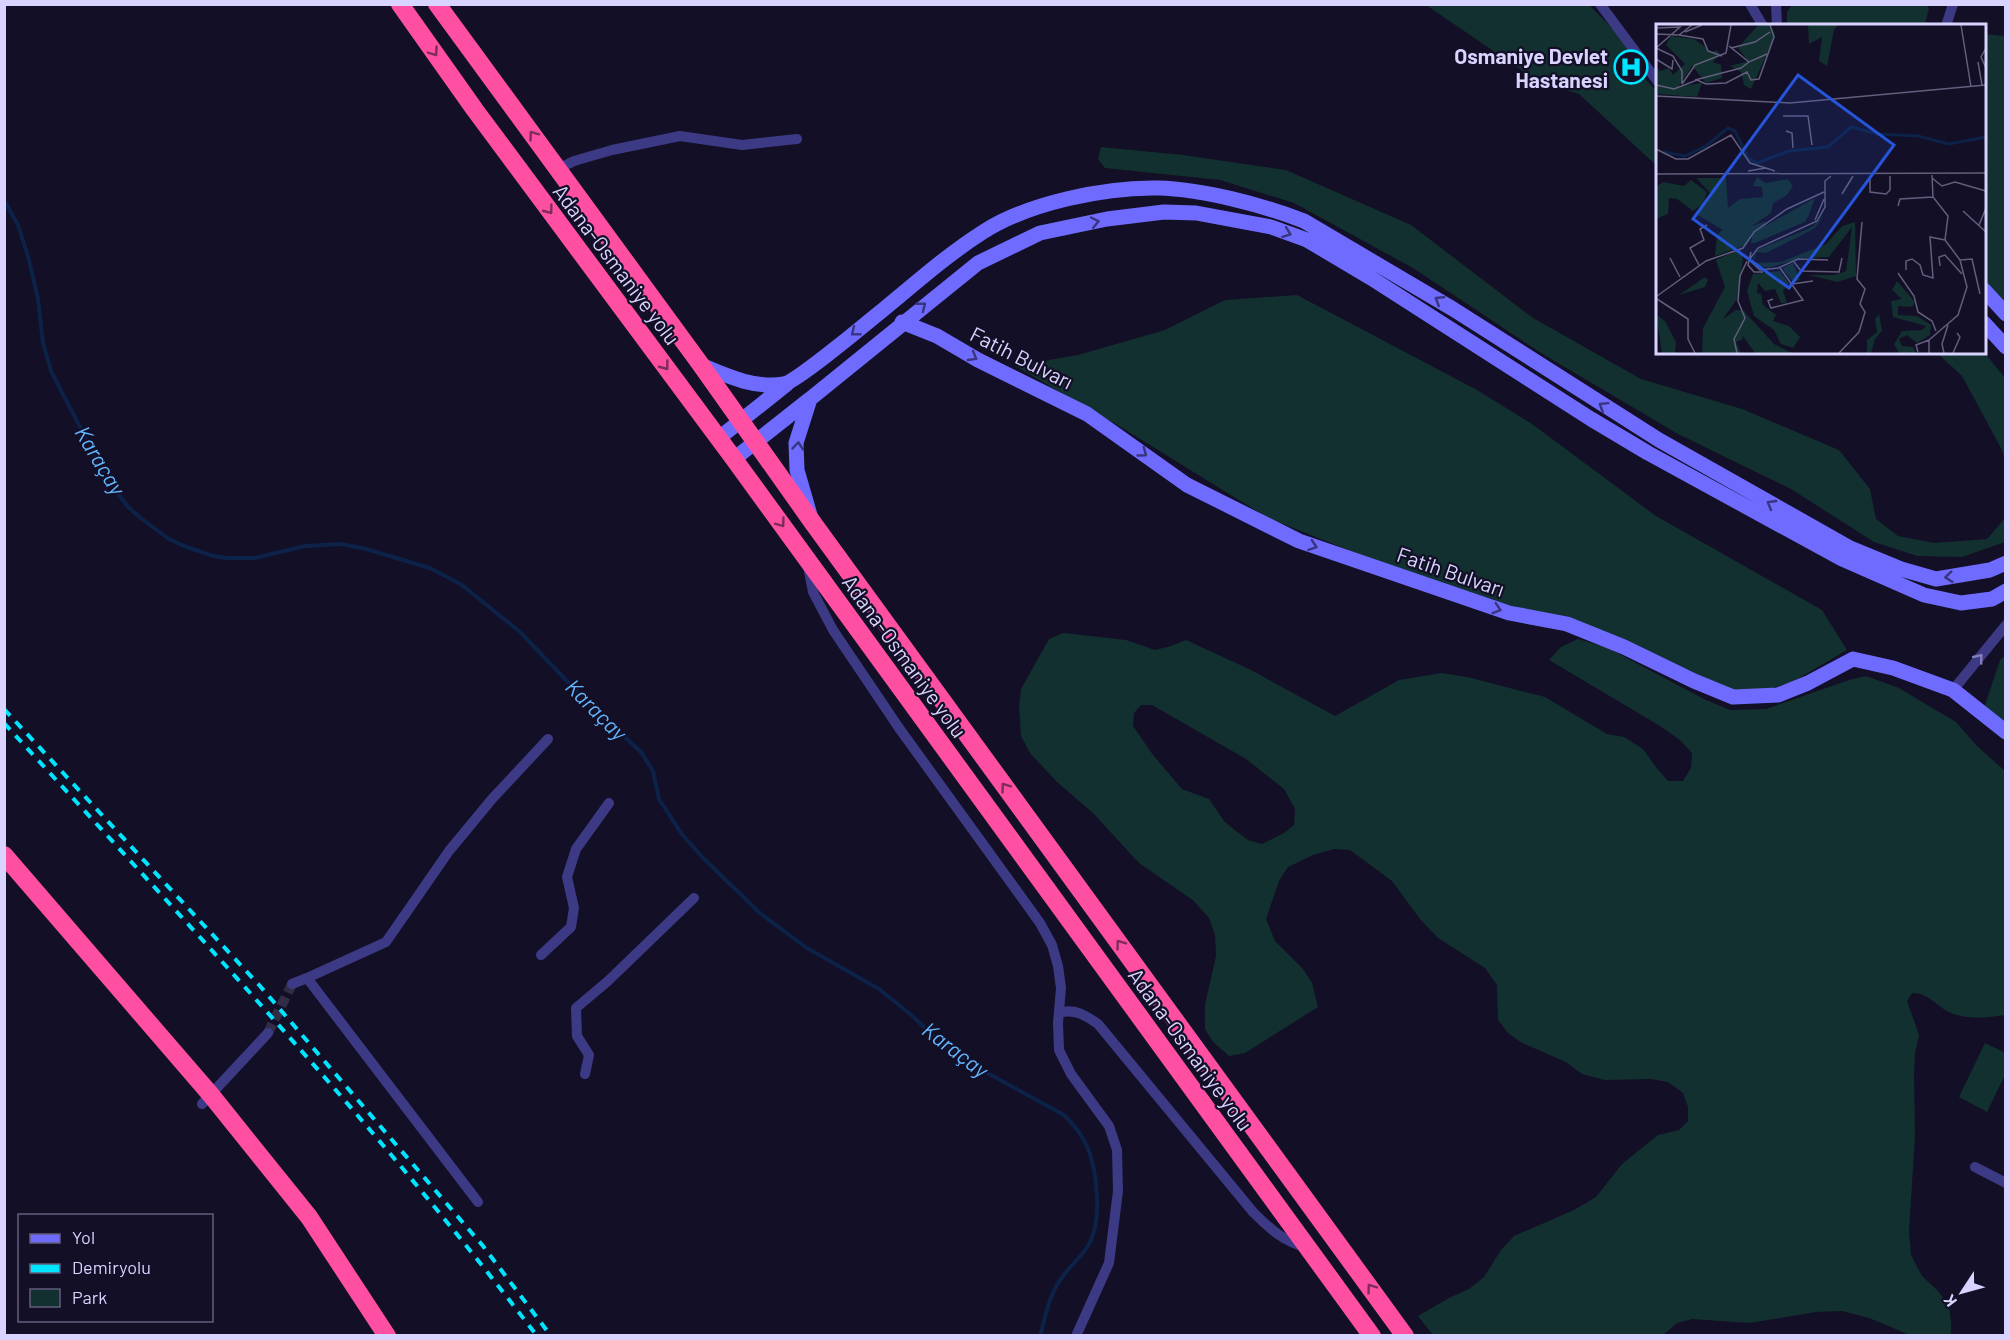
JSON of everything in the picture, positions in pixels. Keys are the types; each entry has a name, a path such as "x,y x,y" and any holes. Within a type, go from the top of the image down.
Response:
{"highway":[{"name":"Adana-Osmaniye yolu","path":"400,4 475,110 719,438 1372,1335"},
{"name":"Adana-Osmaniye yolu","path":"440,5 757,441 813,523 1405,1335"},
{"path":"4,855 206,1099 300,1220 376,1335"},
{"path":"4,874 206,1099 309,1218 387,1335"}],"street":[{"path":"1600,4 1656,79"},
{"path":"1750,4 1762,24"},
{"path":"1947,24 1953,4"},
{"path":"558,169 584,158 680,136 742,145 797,139"},
{"path":"719,438 983,231 1023,211 1067,199 1159,188 1206,194 1281,212 1313,226 1443,303 1659,440 1850,548 1901,569 1936,579 1990,570 2006,563"},
{"path":"734,459 978,263 1040,233 1107,219 1164,212 1196,213 1271,227 1307,240 1371,278 1629,442 1842,559 1924,595 1961,603 1992,599 2006,591"},
{"path":"1986,292 2006,314"},
{"name":"Fatih Bulvarı","path":"902,322 937,336 978,360 1087,414 1187,485 1299,541 1499,610 1567,624 1624,647 1733,697 1778,695 1808,683 1852,659 1893,668 1953,690 2006,732"},
{"path":"1986,325 2006,347"},
{"path":"701,364 736,380 787,384"},
{"path":"810,399 796,442 797,470 813,523"},
{"path":"807,560 813,592 833,630 899,728 1040,924 1048,938 1058,966 1061,987 1059,1050 1071,1074 1109,1126 1118,1150 1118,1191 1109,1263 1076,1335"},
{"path":"1953,690 2006,625"},
{"path":"292,984 386,942 456,843 548,739"},
{"path":"541,955 571,927 574,908 567,877 576,849 609,804"},
{"path":"585,1074 590,1055 577,1036 576,1008 608,981 694,898"},
{"path":"307,978 478,1202"},
{"path":"1059,1013 1068,1011 1085,1015 1098,1024 1253,1212 1271,1230 1289,1243 1309,1249"},
{"path":"206,1099 268,1033"},
{"path":"1975,1167 2006,1183"}],"green space":[{"path":"1925,4 1929,8 1925,24 1787,24 1787,12 1792,5"},
{"path":"1426,5 1589,5 1624,40 1646,80 1656,90 1656,165 1579,94 1539,82"},
{"path":"1986,34 2005,36 2005,310 1986,290"},
{"path":"1101,147 1183,155 1286,170 1411,225 1533,318 1641,379 1742,409 1839,450 1870,489 1876,519 1898,536 1934,543 1987,539 2005,518 2005,542 1962,557 1917,556 1874,542 1791,489 1678,434 1541,353 1413,268 1294,203 1220,180 1105,168 1098,159"},
{"path":"1297,295 1477,390 1532,424 1656,516 1822,610 1847,650 1794,681 1748,696 1571,621 1449,590 1268,518 1124,429 1015,366 1078,355 1165,330 1225,300"},
{"path":"1938,354 1986,354 2005,378 2005,461 2002,450 1962,376"},
{"path":"1063,633 1126,640 1155,650 1186,640 1249,669 1335,716 1399,680 1441,673 1467,677 1545,697 1607,734 1624,737 1643,749 1668,781 1683,781 1691,768 1692,753 1680,740 1660,726 1549,660 1561,647 1578,639 1608,648 1704,699 1730,710 1766,709 1866,676 1899,688 1956,722 1976,745 2006,772 2005,1015 1977,1018 1956,1015 1927,997 1912,993 1907,1001 1919,1035 1914,1074 1915,1137 1909,1231 1911,1255 1922,1276 1938,1291 1949,1306 1951,1335 1910,1335 1869,1318 1842,1311 1816,1312 1749,1323 1692,1319 1677,1323 1663,1335 1433,1335 1418,1316 1469,1289 1484,1277 1501,1250 1514,1236 1574,1210 1596,1197 1622,1164 1658,1135 1679,1130 1688,1121 1688,1107 1683,1093 1668,1082 1651,1079 1605,1080 1582,1074 1566,1062 1522,1043 1508,1033 1498,1020 1497,985 1485,968 1438,938 1420,919 1392,881 1350,850 1334,849 1313,855 1288,867 1279,881 1266,919 1275,941 1303,969 1312,983 1318,1007 1245,1053 1229,1056 1213,1042 1205,1029 1205,1005 1216,956 1215,935 1209,918 1194,901 1139,863 1093,813 1057,782 1030,753 1021,736 1019,706 1021,689 1049,639","holes":["1141,705 1152,705 1246,759 1284,789 1295,809 1294,825 1262,844 1248,840 1224,821 1209,799 1182,789 1153,755 1133,726 1134,713"]},
{"path":"2005,656 2005,736 1982,714 2000,660"},
{"path":"1985,1043 2006,1053 2005,1075 1987,1112 1959,1097"}],"waterway":[{"name":"Karaçay","path":"4,200 18,225 28,256 38,299 43,343 51,371 108,481 129,508 169,539 213,556 255,558 305,546 341,544 430,568 462,585 520,632 587,702 641,752 653,771 659,799 681,833 702,857 761,914 807,948 879,989 939,1041 971,1064 1064,1115 1071,1122 1084,1140 1090,1154 1097,1192 1096,1218 1091,1240 1054,1290 1040,1336"}],"tunnel":[{"path":"268,1033 292,984"}],"railway":[{"path":"4,709 260,986 483,1246 551,1336"},
{"path":"4,723 210,948 345,1100 475,1256 537,1336"}],"place":[{"name":"Osmaniye Devlet Hastanesi","path":"1631,67"}]}
